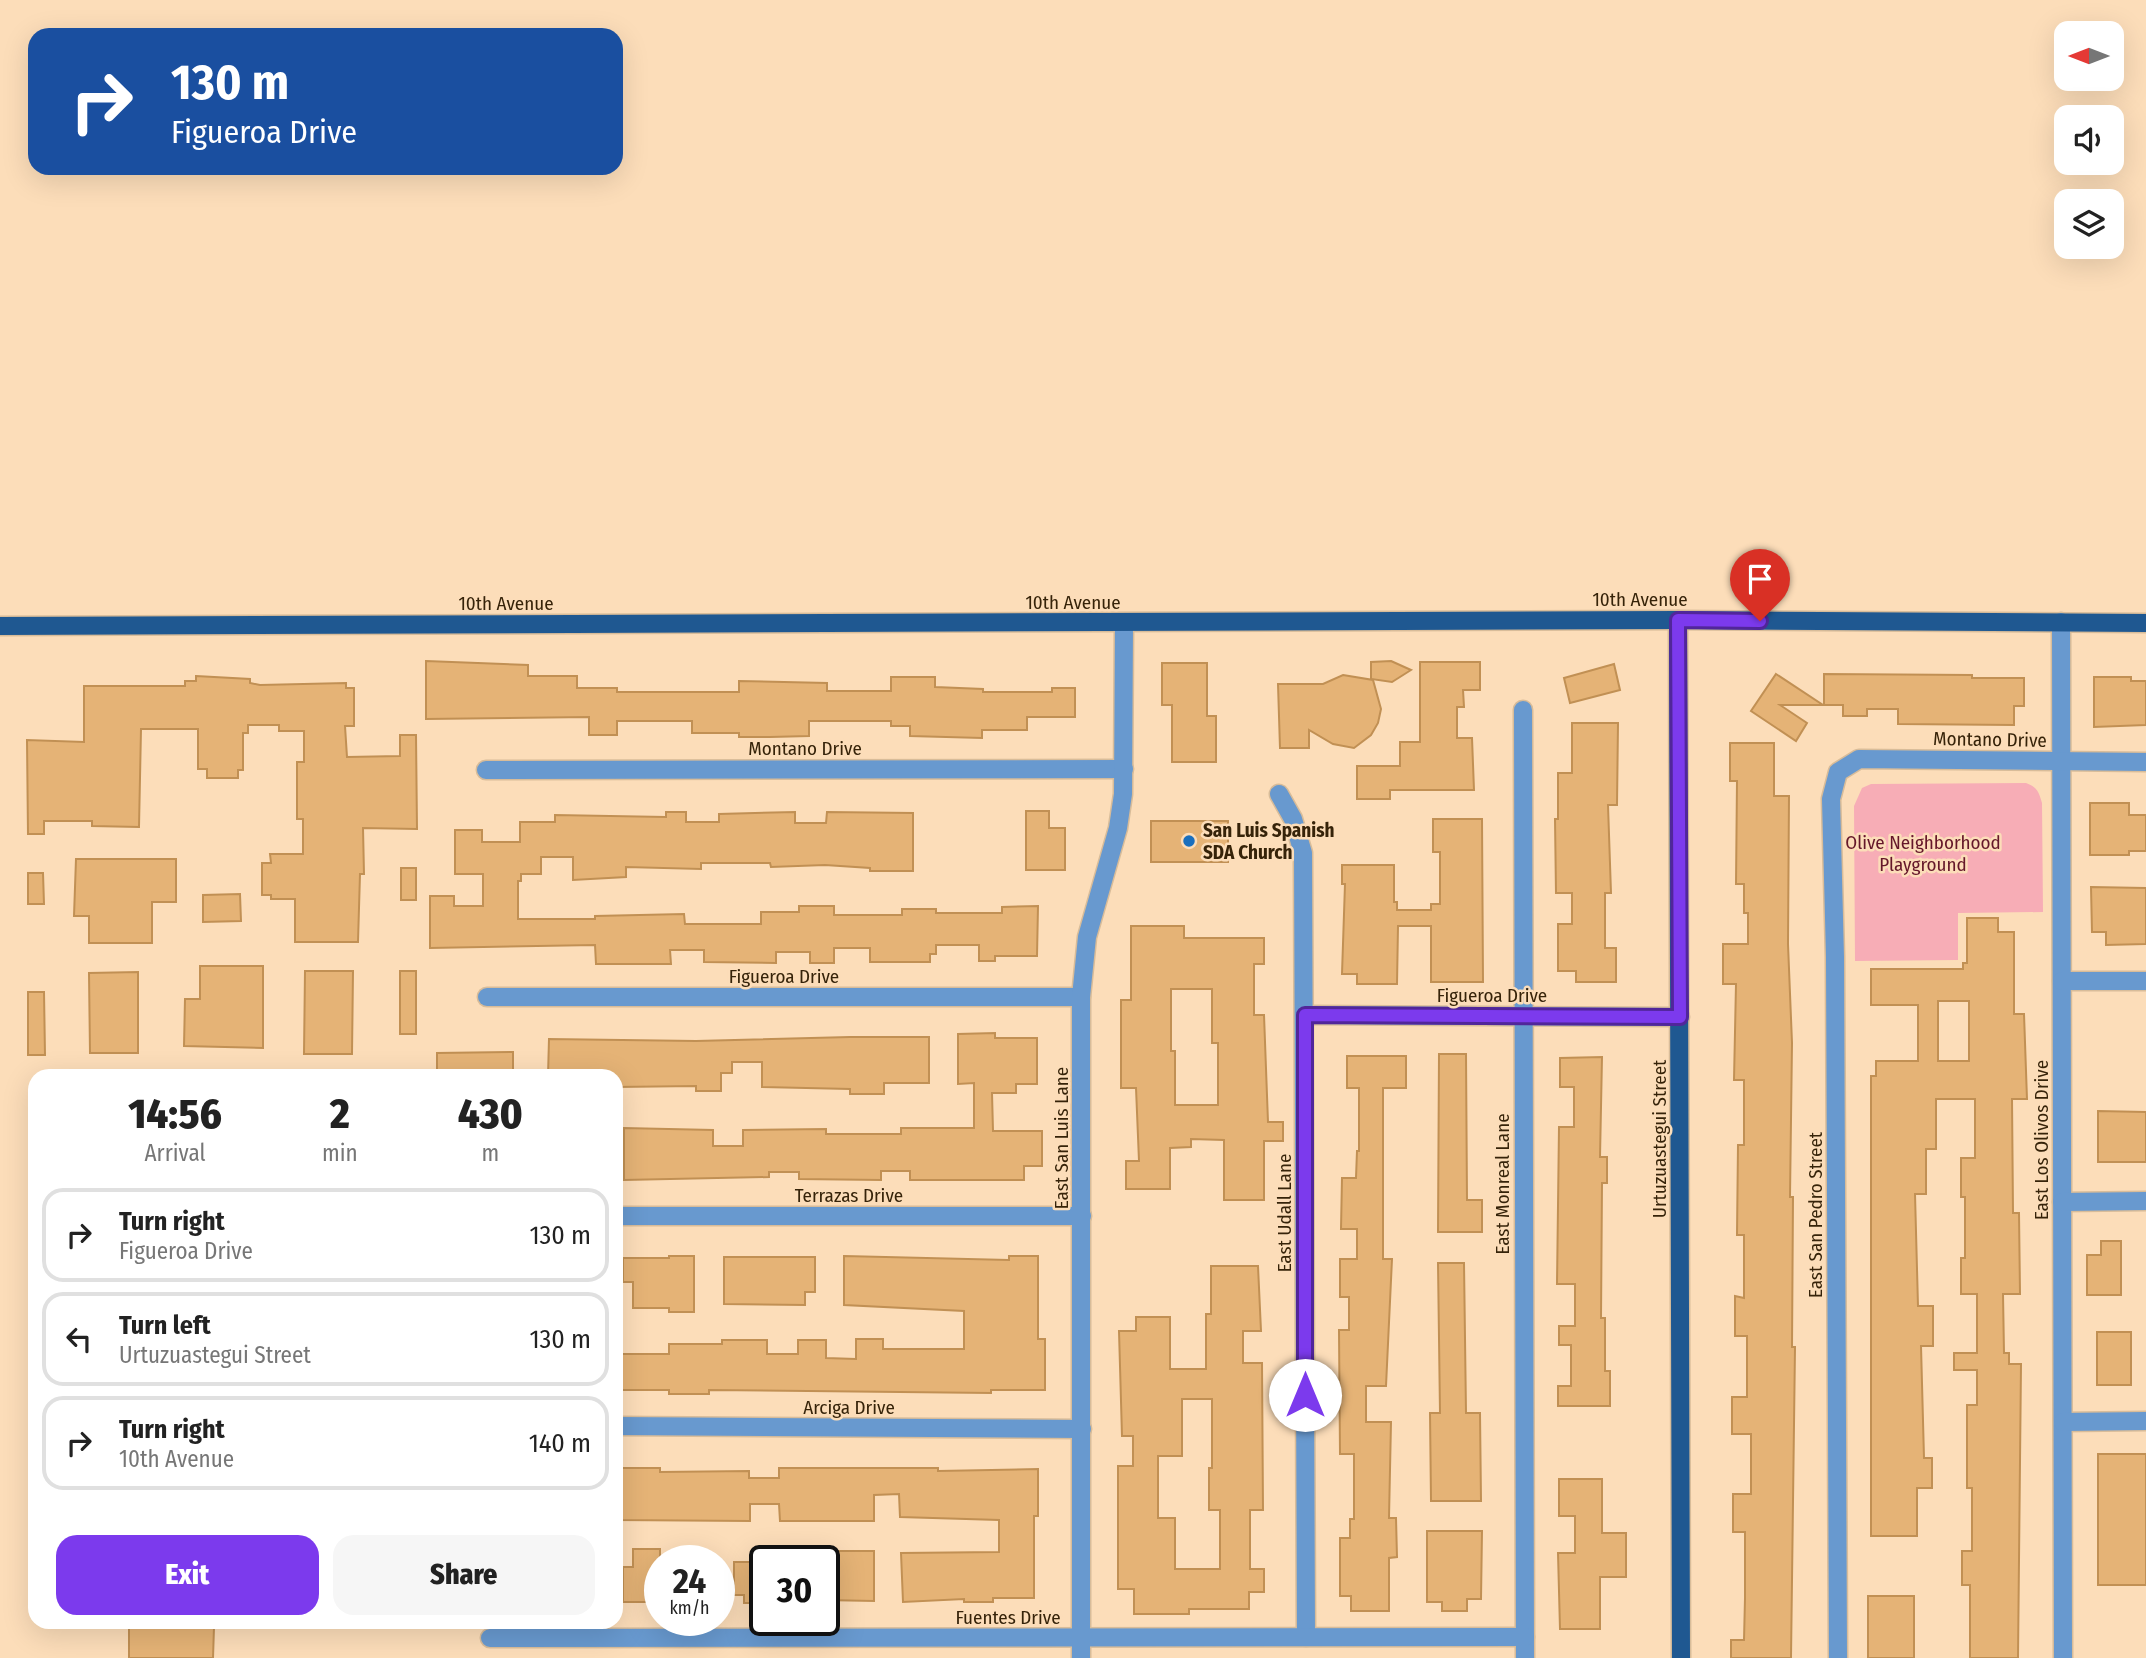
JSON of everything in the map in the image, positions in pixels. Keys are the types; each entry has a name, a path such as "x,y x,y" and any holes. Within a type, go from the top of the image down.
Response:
{"main road":[{"name":"10th Avenue","path":"0,626 1678,620 2146,623"},
{"name":"Urtuzuastegui Street","path":"1678,620 1681,1658"}],"street":[{"name":"East Los Olivos Drive","path":"2061,622 2063,1658"},
{"name":"East San Luis Lane","path":"1081,1658 1081,997 1087,937 1118,828 1123,794 1124,623"},
{"name":"East Monreal Lane","path":"1523,710 1525,1658"},
{"name":"Montano Drive","path":"1838,772 1859,759 2146,762"},
{"name":"Montano Drive","path":"486,770 1124,769"},
{"name":"East San Pedro Street","path":"1838,772 1831,799 1835,971 1838,1658"},
{"name":"East Udall Lane","path":"1279,794 1293,819 1303,853 1306,1637"},
{"path":"2062,981 2146,981"},
{"name":"Figueroa Drive","path":"487,997 1081,997"},
{"name":"Figueroa Drive","path":"1305,1015 1680,1017"},
{"path":"2062,1202 2146,1201"},
{"name":"Terrazas Drive","path":"623,1216 1082,1216"},
{"path":"2063,1422 2146,1421"},
{"name":"Arciga Drive","path":"623,1426 1082,1429"},
{"name":"Fuentes Drive","path":"490,1638 1525,1637"}],"green space":[{"name":"Olive Neighborhood Playground","path":"2026,783 2037,790 2042,803 2043,912 1958,913 1958,960 1855,961 1854,806 1862,788 1871,784"}],"building":[{"path":"426,661 528,665 528,676 577,676 577,688 617,688 617,692 739,692 739,681 827,683 827,691 891,691 891,677 935,677 935,687 983,689 983,692 1052,692 1052,688 1075,688 1075,717 1027,717 1027,730 982,730 982,738 910,736 910,726 891,726 891,721 809,721 809,736 739,737 739,733 692,733 692,721 617,721 617,735 589,735 589,717 426,719"},
{"path":"1391,661 1411,670 1392,682 1371,679 1371,662"},
{"path":"1420,662 1480,662 1480,690 1463,690 1464,707 1457,707 1457,738 1472,738 1474,790 1390,790 1390,799 1357,799 1357,766 1400,766 1400,742 1420,742"},
{"path":"1162,663 1207,663 1207,716 1216,716 1216,762 1172,762 1172,705 1162,705"},
{"path":"1614,664 1620,690 1570,703 1564,678"},
{"path":"1776,674 1823,705 1780,705 1807,723 1796,741 1751,711"},
{"path":"1824,674 2024,678 2024,706 2014,706 2014,725 1898,724 1898,709 1867,709 1867,716 1843,716 1843,705 1824,705"},
{"path":"1343,675 1373,680 1381,709 1378,723 1371,735 1354,748 1333,744 1309,730 1309,748 1280,748 1278,684 1323,684"},
{"path":"196,676 250,679 250,683 260,685 346,683 346,688 354,688 354,726 345,726 347,757 400,756 400,735 416,735 417,829 363,828 364,874 360,874 358,942 295,942 295,899 271,899 271,895 262,895 262,863 271,863 270,854 303,854 303,819 297,819 297,762 304,762 304,731 279,731 279,725 248,725 248,733 243,733 243,770 238,770 238,778 207,778 207,769 198,769 198,729 141,729 139,827 92,826 92,821 44,821 44,834 28,834 27,740 84,742 84,686 185,686 185,681 196,681"},
{"path":"2094,677 2131,677 2131,681 2146,681 2146,725 2094,727"},
{"path":"1572,723 1618,723 1617,805 1608,805 1611,893 1605,893 1605,948 1616,948 1616,982 1576,982 1576,971 1558,971 1558,924 1572,924 1572,893 1556,893 1555,819 1558,819 1558,773 1572,773"},
{"path":"1730,743 1774,743 1774,796 1789,796 1788,944 1792,1043 1790,1197 1793,1197 1792,1347 1795,1347 1791,1658 1731,1658 1731,1640 1744,1640 1745,1598 1745,1532 1733,1532 1733,1494 1751,1494 1751,1434 1732,1434 1732,1397 1747,1397 1747,1336 1735,1336 1735,1296 1744,1298 1744,1235 1737,1235 1738,1145 1744,1145 1744,1080 1734,1080 1736,984 1723,984 1723,944 1748,944 1748,913 1744,913 1744,884 1736,884 1737,781 1730,781"},
{"path":"2090,803 2129,803 2129,815 2146,815 2146,851 2129,851 2129,855 2090,855"},
{"path":"1026,811 1049,811 1049,828 1065,828 1065,870 1026,870"},
{"path":"666,812 686,812 686,822 719,822 719,814 795,812 795,823 826,823 827,812 913,813 913,871 870,871 870,868 825,865 771,867 770,863 701,863 701,869 626,867 626,877 573,880 573,857 541,857 541,874 521,874 521,881 518,881 518,919 595,919 595,916 684,914 685,924 761,924 761,912 799,912 799,906 834,906 834,915 902,915 902,909 936,909 936,913 1002,913 1002,907 1038,906 1037,956 995,956 995,961 979,961 979,945 936,945 936,954 930,954 930,962 870,962 870,948 834,948 834,963 810,963 810,952 776,952 776,963 704,962 704,950 670,950 671,964 596,964 595,945 430,948 430,896 454,896 454,906 483,906 483,874 455,874 455,830 482,830 482,842 520,842 520,822 555,822 555,815 666,817"},
{"path":"1433,819 1482,819 1483,982 1431,982 1431,926 1398,926 1397,984 1357,984 1357,974 1342,974 1345,884 1342,884 1342,865 1394,865 1394,902 1397,902 1397,910 1431,910 1431,904 1440,904 1440,852 1433,852"},
{"name":"San Luis Spanish SDA Church","path":"1151,821 1228,821 1228,862 1151,862"},
{"path":"76,859 176,859 176,902 152,902 152,943 89,943 89,916 74,916"},
{"path":"401,868 416,868 416,900 401,900"},
{"path":"28,873 43,873 44,904 28,904"},
{"path":"2091,887 2146,888 2146,944 2106,945 2106,932 2092,932"},
{"path":"240,894 241,921 203,922 203,895"},
{"path":"1967,918 1998,918 1998,932 2014,932 2014,1014 2024,1014 2027,1099 2012,1099 2013,1213 2019,1213 2020,1294 2003,1294 2004,1353 2009,1353 2009,1364 2021,1364 2018,1658 1970,1658 1970,1585 1962,1585 1962,1551 1972,1551 1972,1488 1967,1488 1967,1405 1977,1405 1977,1370 1954,1370 1954,1353 1977,1353 1977,1294 1961,1294 1961,1258 1965,1258 1965,1197 1961,1197 1961,1158 1975,1158 1975,1099 1936,1099 1936,1149 1926,1149 1926,1194 1915,1194 1918,1306 1933,1306 1933,1346 1921,1346 1924,1458 1932,1458 1932,1488 1917,1488 1917,1536 1871,1536 1871,1076 1876,1076 1876,1061 1918,1061 1918,1005 1871,1005 1871,969 1963,969 1963,963 1967,963","holes":["1938,1001 1969,1001 1969,1061 1938,1061"]},
{"path":"1131,926 1184,926 1184,938 1264,938 1264,964 1254,964 1254,1015 1264,1015 1268,1122 1283,1122 1283,1141 1264,1141 1264,1200 1224,1200 1224,1140 1191,1139 1191,1147 1170,1148 1170,1189 1126,1189 1126,1161 1139,1161 1136,1088 1121,1088 1121,1000 1131,1000","holes":["1171,989 1212,989 1212,1043 1218,1043 1218,1105 1175,1105 1175,1051 1171,1051"]},
{"path":"200,966 263,966 263,1048 184,1046 185,999 200,999"},
{"path":"305,971 353,971 352,1054 304,1054"},
{"path":"400,971 416,971 416,1034 400,1034"},
{"path":"138,972 138,1053 90,1053 89,973"},
{"path":"28,992 44,992 45,1055 28,1055"},
{"path":"995,1033 995,1038 1037,1038 1037,1084 1016,1084 1016,1093 992,1093 993,1131 1042,1131 1042,1166 1024,1166 1024,1180 910,1180 910,1171 881,1171 881,1180 799,1179 799,1172 769,1172 769,1177 624,1180 624,1128 713,1130 713,1146 743,1146 743,1130 826,1129 826,1134 901,1134 901,1128 974,1128 974,1083 958,1084 958,1034"},
{"path":"929,1037 929,1083 884,1083 884,1094 850,1094 850,1089 762,1087 762,1062 732,1062 732,1073 721,1073 721,1091 696,1091 696,1086 623,1087 623,1069 548,1069 549,1039 696,1041"},
{"path":"513,1052 513,1069 437,1069 437,1053"},
{"path":"1439,1054 1466,1054 1467,1200 1482,1200 1482,1232 1438,1232"},
{"path":"1347,1056 1406,1056 1406,1088 1383,1088 1383,1259 1392,1259 1386,1386 1366,1386 1366,1422 1391,1422 1389,1518 1396,1518 1397,1557 1389,1558 1389,1611 1351,1611 1351,1596 1340,1596 1340,1538 1350,1538 1350,1519 1354,1519 1354,1454 1340,1454 1339,1330 1349,1330 1349,1297 1340,1297 1340,1259 1357,1259 1357,1229 1341,1229 1342,1178 1356,1178 1359,1151 1359,1088 1347,1088"},
{"path":"1602,1057 1600,1157 1607,1157 1607,1183 1602,1183 1601,1318 1605,1318 1605,1371 1610,1371 1610,1406 1558,1406 1558,1386 1571,1386 1571,1345 1559,1345 1559,1326 1575,1326 1575,1284 1557,1284 1559,1127 1574,1127 1574,1087 1560,1087 1560,1058"},
{"path":"2098,1111 2146,1112 2146,1162 2098,1162"},
{"path":"2101,1241 2121,1241 2121,1295 2087,1295 2087,1255 2101,1255"},
{"path":"694,1256 694,1312 669,1312 669,1308 633,1308 633,1282 623,1282 623,1258"},
{"path":"844,1256 1009,1260 1009,1256 1038,1256 1038,1339 1045,1339 1045,1390 991,1390 991,1393 709,1390 709,1394 669,1394 669,1390 623,1390 623,1354 669,1354 669,1344 722,1344 722,1340 767,1340 767,1354 798,1354 798,1340 826,1340 826,1358 856,1359 856,1339 883,1339 883,1349 964,1349 964,1311 844,1305"},
{"path":"724,1257 815,1257 815,1292 805,1292 805,1305 724,1304"},
{"path":"1438,1263 1464,1263 1466,1413 1480,1413 1481,1501 1431,1501 1430,1413 1440,1413"},
{"path":"1211,1266 1258,1266 1261,1331 1243,1331 1243,1363 1262,1363 1263,1510 1250,1510 1250,1569 1264,1569 1264,1592 1249,1592 1249,1609 1189,1609 1189,1614 1134,1614 1134,1589 1118,1589 1118,1466 1133,1466 1133,1436 1122,1436 1119,1331 1136,1331 1136,1317 1170,1317 1170,1369 1206,1369 1206,1314 1211,1314","holes":["1182,1399 1212,1399 1209,1510 1220,1510 1220,1569 1175,1569 1175,1518 1158,1518 1158,1456 1182,1456"]},
{"path":"2097,1332 2131,1332 2131,1385 2097,1385"},
{"path":"2098,1454 2146,1454 2146,1585 2098,1585"},
{"path":"623,1468 660,1468 660,1472 749,1471 749,1478 779,1478 779,1468 938,1468 938,1471 1038,1469 1038,1516 1034,1516 1034,1598 993,1598 993,1602 964,1602 964,1599 903,1602 901,1553 999,1552 999,1520 900,1517 899,1494 874,1495 874,1521 780,1521 779,1504 750,1504 750,1521 623,1520"},
{"path":"1559,1479 1602,1479 1602,1533 1626,1533 1626,1577 1600,1577 1600,1629 1560,1629 1558,1553 1575,1553 1575,1516 1559,1516"},
{"path":"1427,1531 1482,1531 1481,1599 1467,1599 1467,1611 1442,1611 1442,1602 1427,1602"},
{"path":"633,1549 644,1549 644,1602 623,1602 623,1567 633,1567"},
{"path":"840,1551 874,1551 874,1601 840,1600"},
{"path":"735,1562 749,1562 749,1603 744,1603 744,1595 735,1595"},
{"path":"1868,1596 1914,1596 1914,1658 1868,1658"},
{"path":"129,1629 214,1629 213,1658 129,1658"}],"place":[{"name":"San Luis Spanish SDA Church","path":"1189,841"}],"route":[{"path":"1305,1395 1305,1015 1680,1017 1678,620 1760,621"}]}
